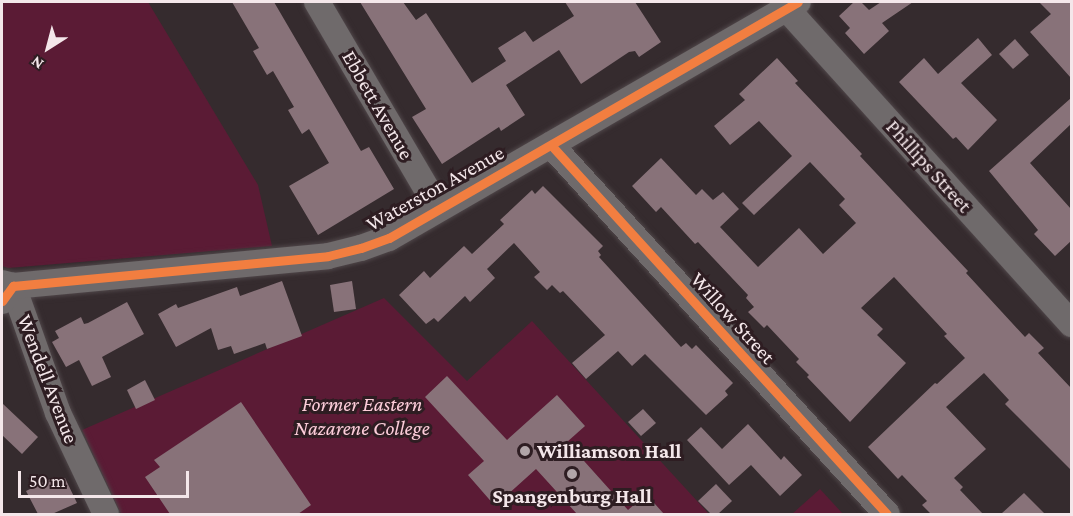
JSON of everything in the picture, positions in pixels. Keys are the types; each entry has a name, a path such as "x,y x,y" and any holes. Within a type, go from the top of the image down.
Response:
{"street":[{"name":"Ebbett Avenue","path":"317,2 438,208"},
{"name":"Waterston Avenue","path":"5,290 328,256 389,238 792,5"},
{"name":"Phillips Street","path":"792,5 1071,324"},
{"name":"Willow Street","path":"551,145 887,514"},
{"name":"Wendell Avenue","path":"5,290 58,413 106,514"}],"green space":[{"path":"2,2 148,2 258,185 272,246 8,268 2,266"},
{"name":"Former Eastern Nazarene College","path":"384,298 467,381 532,321 709,514 121,514 82,430"},
{"path":"820,489 843,514 792,514"}],"building":[{"path":"232,2 274,2 361,151 369,147 394,189 318,235 289,186 329,163 309,129 302,134 288,110 294,107 273,71 267,75 253,51 259,48"},
{"path":"360,2 403,2 416,20 426,13 472,83 506,61 498,48 525,31 533,42 574,16 565,2 635,2 661,42 639,57 635,51 629,52 581,84 559,50 506,85 525,115 501,131 499,127 442,164 412,117 426,109"},
{"path":"854,2 861,2 869,10 881,2 913,2 882,23 889,31 864,54 845,33 850,28 839,16"},
{"path":"1039,2 1071,2 1071,78 1030,32 1051,14"},
{"path":"978,38 992,55 961,83 997,120 968,150 956,137 953,139 899,82 924,58 938,74"},
{"path":"1015,39 1029,55 1013,69 999,54"},
{"path":"777,58 798,81 795,83 968,271 966,273 1025,337 1029,333 1044,348 1038,353 1071,388 1071,470 1005,404 1009,400 984,373 946,407 986,449 954,478 963,487 960,490 983,514 931,514 922,505 927,501 902,475 898,479 868,447 935,383 937,384 965,358 944,336 947,334 894,277 861,308 883,329 877,335 906,363 850,422 807,377 809,375 796,362 799,359 767,325 764,328 748,312 754,307 746,298 748,295 698,242 695,244 661,207 656,212 632,186 661,158 696,195 702,189 713,200 723,192 739,209 720,227 758,267 799,228 823,254 856,223 839,205 845,199 810,162 754,215 742,203 792,156 759,121 730,145 714,126 745,100 739,94"},
{"path":"1071,98 1071,124 1030,163 1071,209 1071,241 1055,256 1034,234 1038,230 989,171"},
{"path":"543,186 603,246 598,251 601,255 599,257 681,347 686,343 692,349 696,345 733,383 725,391 728,395 706,415 645,354 632,366 618,351 586,379 572,363 605,335 563,291 560,293 552,285 547,290 534,277 540,272 514,243 487,269 495,278 470,302 465,296 438,322 434,318 426,324 399,295 424,271 430,278 464,246 472,254 504,224 500,220 532,190 535,194"},
{"path":"282,281 302,336 267,349 265,343 234,354 231,346 218,350 211,328 176,347 158,314 176,304 178,308 237,287 240,296"},
{"path":"352,281 356,309 334,312 330,285"},
{"path":"127,302 144,334 102,357 111,377 92,386 79,360 66,367 52,342 59,338 55,331 81,317 84,324 88,323"},
{"path":"447,376 507,440 557,395 585,426 567,442 628,510 646,494 664,514 577,514 536,469 495,506 468,475 484,461 425,397"},
{"path":"145,380 155,400 136,409 127,390"},
{"path":"241,402 311,505 298,514 170,514 145,477 160,467 154,460"},
{"path":"2,403 38,437 22,454 2,435"},
{"path":"643,409 656,423 641,436 628,422"},
{"path":"748,424 781,460 784,456 802,475 780,496 751,465 729,485 687,440 701,427 722,449"},
{"path":"54,477 57,482 65,478 77,503 52,514 38,514 26,491"},
{"path":"716,484 732,501 718,514 711,514 698,501"},
{"path":"1024,493 1045,514 1001,514"}],"cycle path":[{"path":"2,301 13,286 328,256 389,238 798,2"},
{"path":"551,145 887,514"}],"place":[{"name":"Williamson Hall","path":"525,451"},
{"name":"Spangenburg Hall","path":"572,474"}]}
